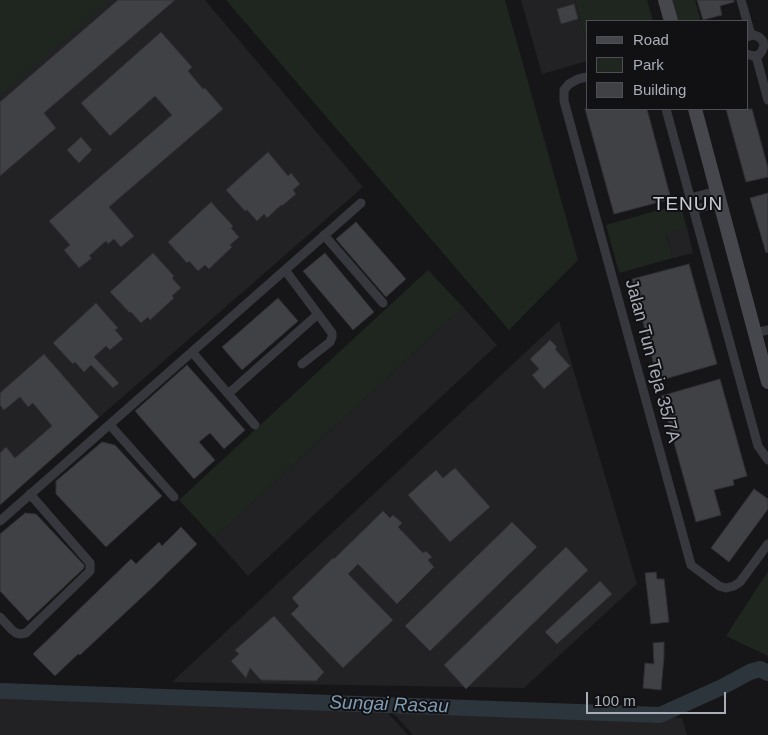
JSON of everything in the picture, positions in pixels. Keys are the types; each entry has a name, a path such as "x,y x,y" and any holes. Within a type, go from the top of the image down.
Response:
{"street":[{"path":"665,0 671,20"},
{"path":"741,0 745,20"},
{"path":"749,36 759,36 766,43 762,51 749,55 768,100"},
{"name":"Jalan Tun Teja 35/7A","path":"586,76 578,79 564,90 564,101 691,565 719,586 726,588 734,586 740,582 768,544"},
{"path":"666,110 758,446 768,460"},
{"path":"695,110 718,197 762,331 768,382"},
{"path":"690,198 718,197"},
{"path":"693,210 718,197"},
{"path":"0,521 361,203"},
{"path":"324,235 383,303"},
{"path":"284,270 332,333 330,342 302,364"},
{"path":"228,394 318,314"},
{"path":"192,352 255,424"},
{"path":"110,425 174,497"},
{"path":"0,616 16,633 26,632 90,571 90,562 30,494"}],"shaded area":[{"path":"0,0 205,0 363,187 0,504"},
{"path":"521,0 575,0 586,40 586,61 542,74"},
{"path":"687,228 693,253 673,258 666,233"},
{"path":"463,307 497,345 248,576 214,538"},
{"path":"559,321 637,584 524,688 172,682"},
{"path":"0,699 387,712 408,735 0,735"},
{"path":"388,707 682,718 687,735 413,735"}],"green space":[{"path":"0,0 109,0 0,96"},
{"path":"226,0 505,0 578,260 509,330"},
{"path":"575,0 647,0 653,20 586,20 586,40"},
{"path":"672,0 695,0 701,20 678,20"},
{"path":"680,204 687,228 666,234 673,258 619,273 606,225"},
{"path":"428,270 463,307 214,538 179,500"},
{"path":"768,571 768,656 726,636"}],"building":[{"path":"118,0 175,0 44,113 56,128 0,176 0,102"},
{"path":"697,0 734,0 734,2 720,6 722,15 703,20"},
{"path":"574,4 578,19 561,24 557,9"},
{"path":"161,32 192,67 188,71 223,109 109,207 134,236 121,247 114,239 108,244 106,241 89,256 92,258 79,268 64,250 70,245 49,221 172,115 155,96 110,136 81,103"},
{"path":"585,109 647,110 671,199 614,214"},
{"path":"752,109 768,168 768,177 746,182 726,110"},
{"path":"81,137 92,150 79,163 67,150"},
{"path":"268,152 288,176 291,173 300,184 293,190 296,194 267,218 264,214 257,221 226,190"},
{"path":"768,193 768,252 766,253 750,198"},
{"path":"211,202 233,226 231,228 239,237 230,245 232,247 209,269 205,265 198,271 189,261 187,263 168,242"},
{"path":"356,222 406,279 386,297 336,239"},
{"path":"153,253 174,276 172,278 181,288 172,296 174,298 150,320 148,317 141,323 110,292"},
{"path":"325,253 374,312 353,330 303,271"},
{"path":"689,264 717,364 658,381 632,279"},
{"path":"278,298 298,321 242,370 222,347"},
{"path":"96,303 118,328 115,330 123,339 110,350 106,346 94,357 119,383 113,388 91,365 84,372 75,362 73,364 53,343"},
{"path":"550,340 557,347 555,349 570,366 544,389 532,375 539,369 530,359"},
{"path":"44,354 99,417 0,505 0,453 6,447 15,458 52,426 33,403 28,407 20,397 4,410 0,405 0,393"},
{"path":"187,365 245,430 224,449 210,433 199,442 215,460 194,479 135,411"},
{"path":"720,379 747,476 733,480 734,485 714,490 721,515 696,522 661,396"},
{"path":"102,442 115,445 162,496 106,547 56,494 56,481"},
{"path":"455,468 490,507 450,542 408,495 436,470 443,478"},
{"path":"754,489 768,499 768,509 729,562 711,548"},
{"path":"383,511 390,518 393,515 402,523 398,527 423,553 426,551 432,557 428,560 434,567 397,604 358,564 348,574 393,620 343,668 291,614 299,606 292,598"},
{"path":"25,513 36,514 84,565 84,568 28,621 0,591 0,534"},
{"path":"512,522 537,547 430,651 405,626"},
{"path":"181,527 197,544 80,655 78,654 55,676 33,654 131,559 136,564 159,542 162,546"},
{"path":"566,547 588,570 466,689 444,665"},
{"path":"656,572 657,579 664,579 669,622 651,624 645,573"},
{"path":"600,581 612,594 557,644 545,632"},
{"path":"274,616 324,672 316,681 261,680 250,668 246,678 231,661 239,654 235,650"},
{"path":"664,642 661,690 643,688 645,663 654,664 653,643"}],"waterway":[{"name":"Sungai Rasau","path":"0,691 660,715 750,672 760,669 768,673"}],"district":[{"name":"TENUN","path":"688,205"}]}
